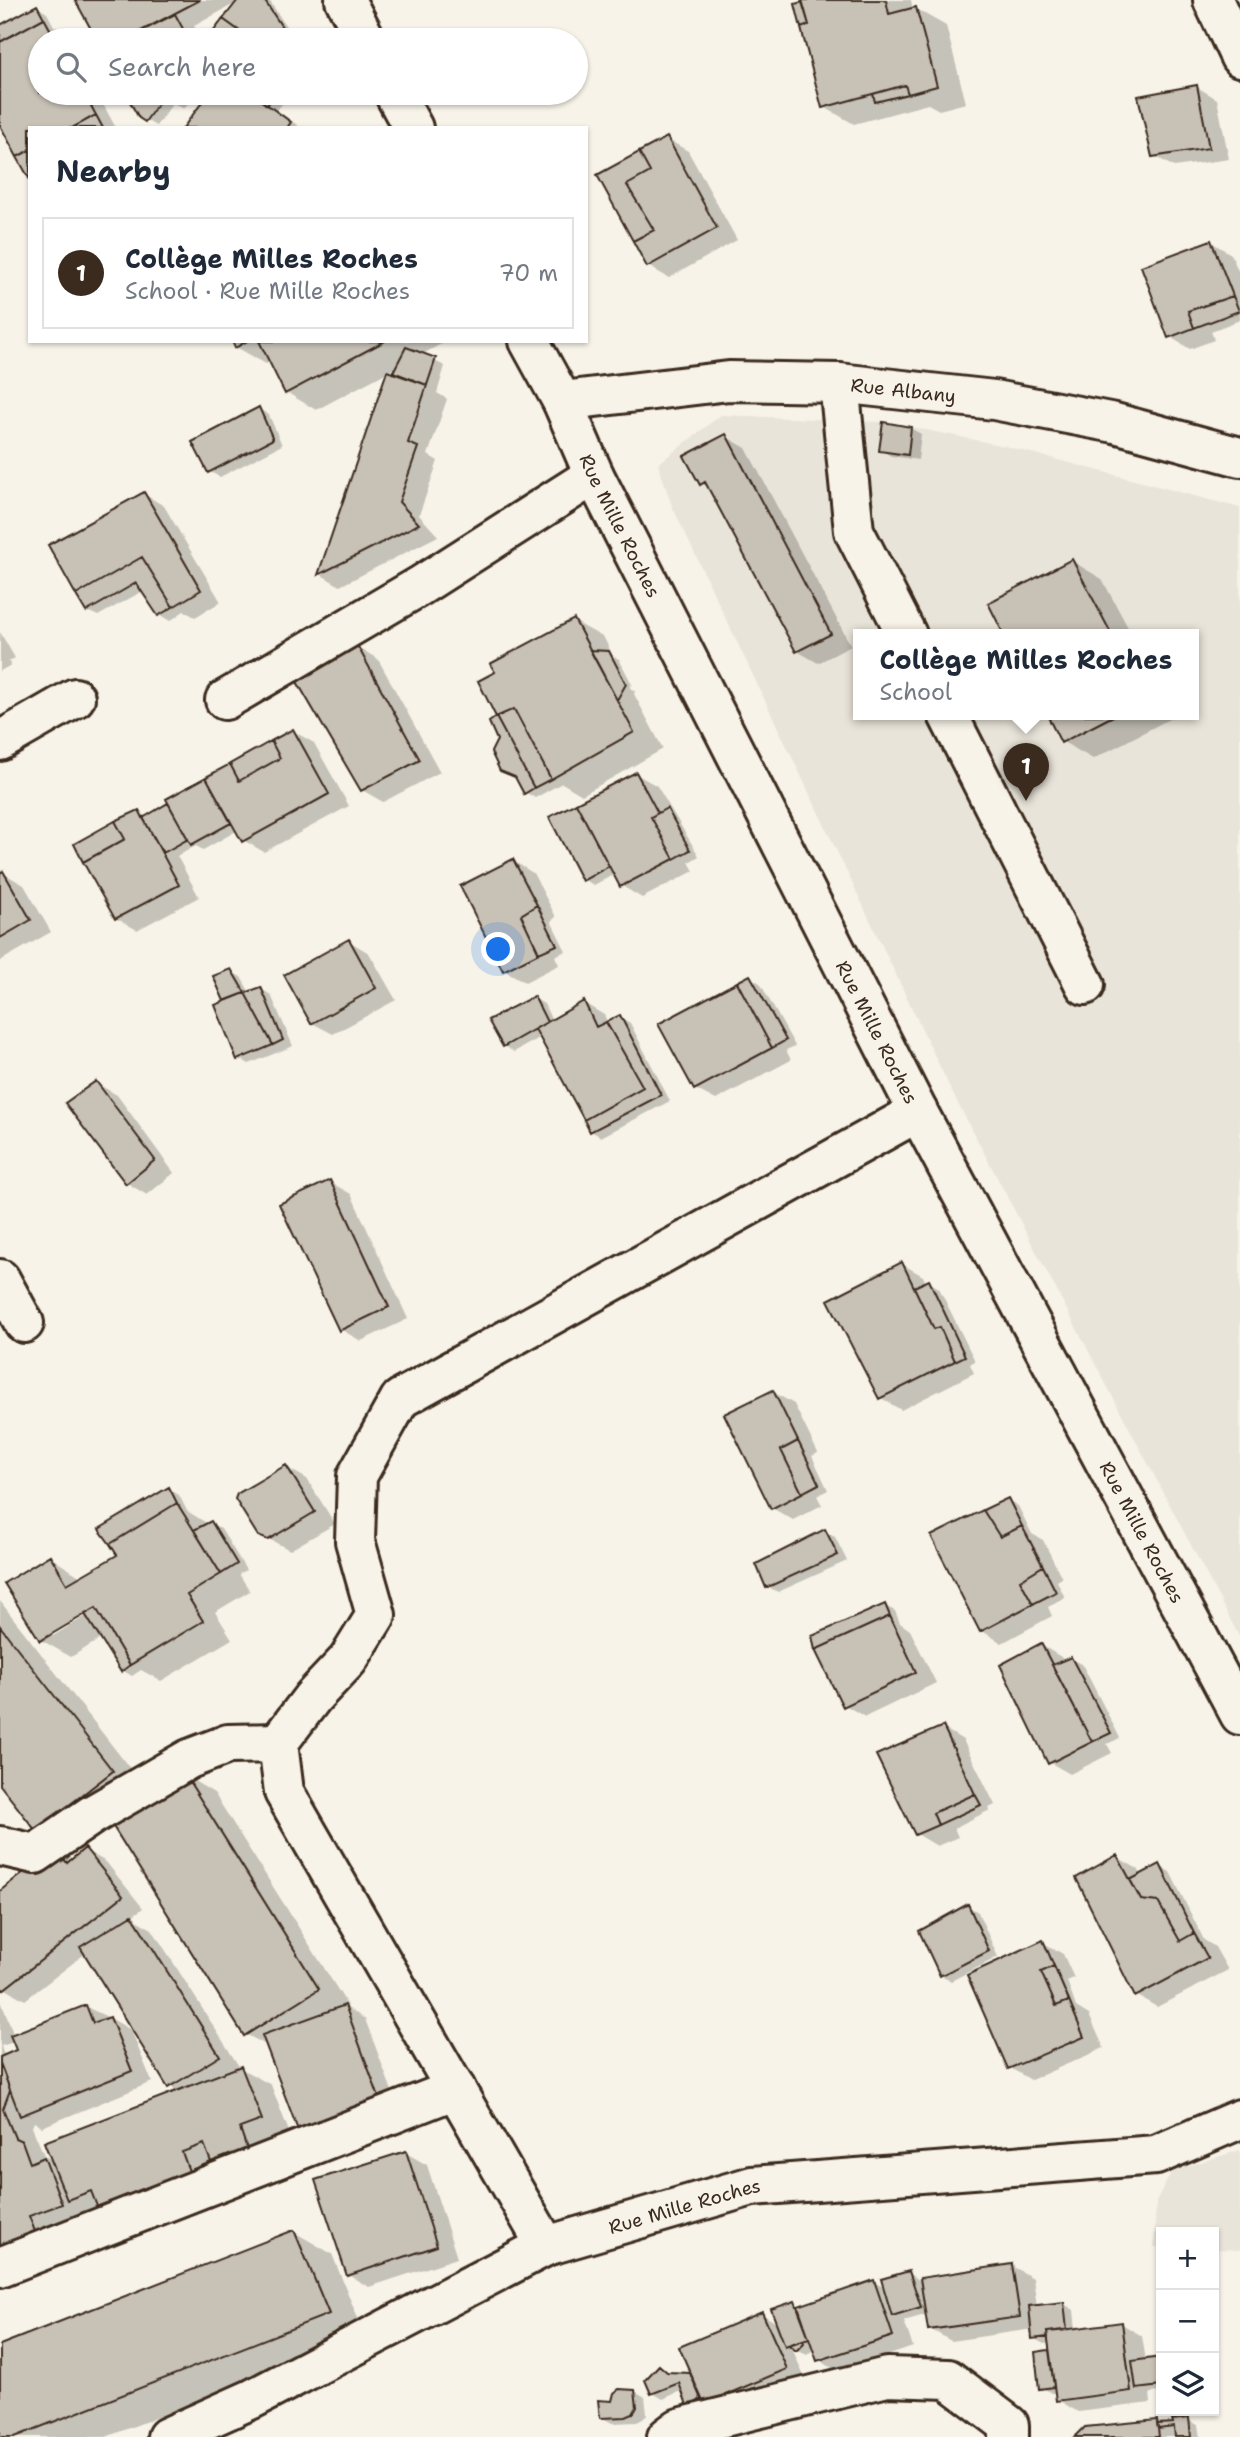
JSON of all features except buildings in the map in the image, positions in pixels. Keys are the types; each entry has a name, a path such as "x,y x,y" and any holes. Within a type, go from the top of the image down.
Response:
{"street":[{"path":"345,0 360,28"},
{"path":"1213,0 1240,57"},
{"path":"401,105 412,126"},
{"name":"Rue Mille Roches","path":"530,343 562,401 594,475 918,1112 1240,1715"},
{"name":"Rue Albany","path":"562,401 729,381 839,383 994,401 1115,423 1240,457"},
{"path":"839,383 854,531 904,629"},
{"path":"225,700 420,586 594,475"},
{"path":"0,741 75,698"},
{"path":"951,720 1085,985"},
{"path":"546,2246 284,1792 278,1743 313,1697 348,1660 376,1615 355,1541 357,1476 400,1399 918,1112"},
{"path":"0,1279 24,1323"},
{"path":"0,1846 35,1854 92,1815 188,1759 228,1744 278,1743"},
{"path":"0,2267 456,2089"},
{"name":"Rue Mille Roches","path":"167,2437 253,2399 546,2246 752,2186 1156,2155 1240,2119"},
{"path":"667,2437 679,2428 887,2377 948,2379 1009,2426 1009,2437"}],"shaded area":[{"path":"721,415 883,422 1005,446 1240,508 1240,1638 953,1094 672,506 658,464"},
{"path":"1240,2150 1240,2250 1219,2249 1219,2227 1156,2227 1154,2247 1156,2201 1172,2171"}],"place":[{"name":"Collège Milles Roches","path":"1026,801"}]}
